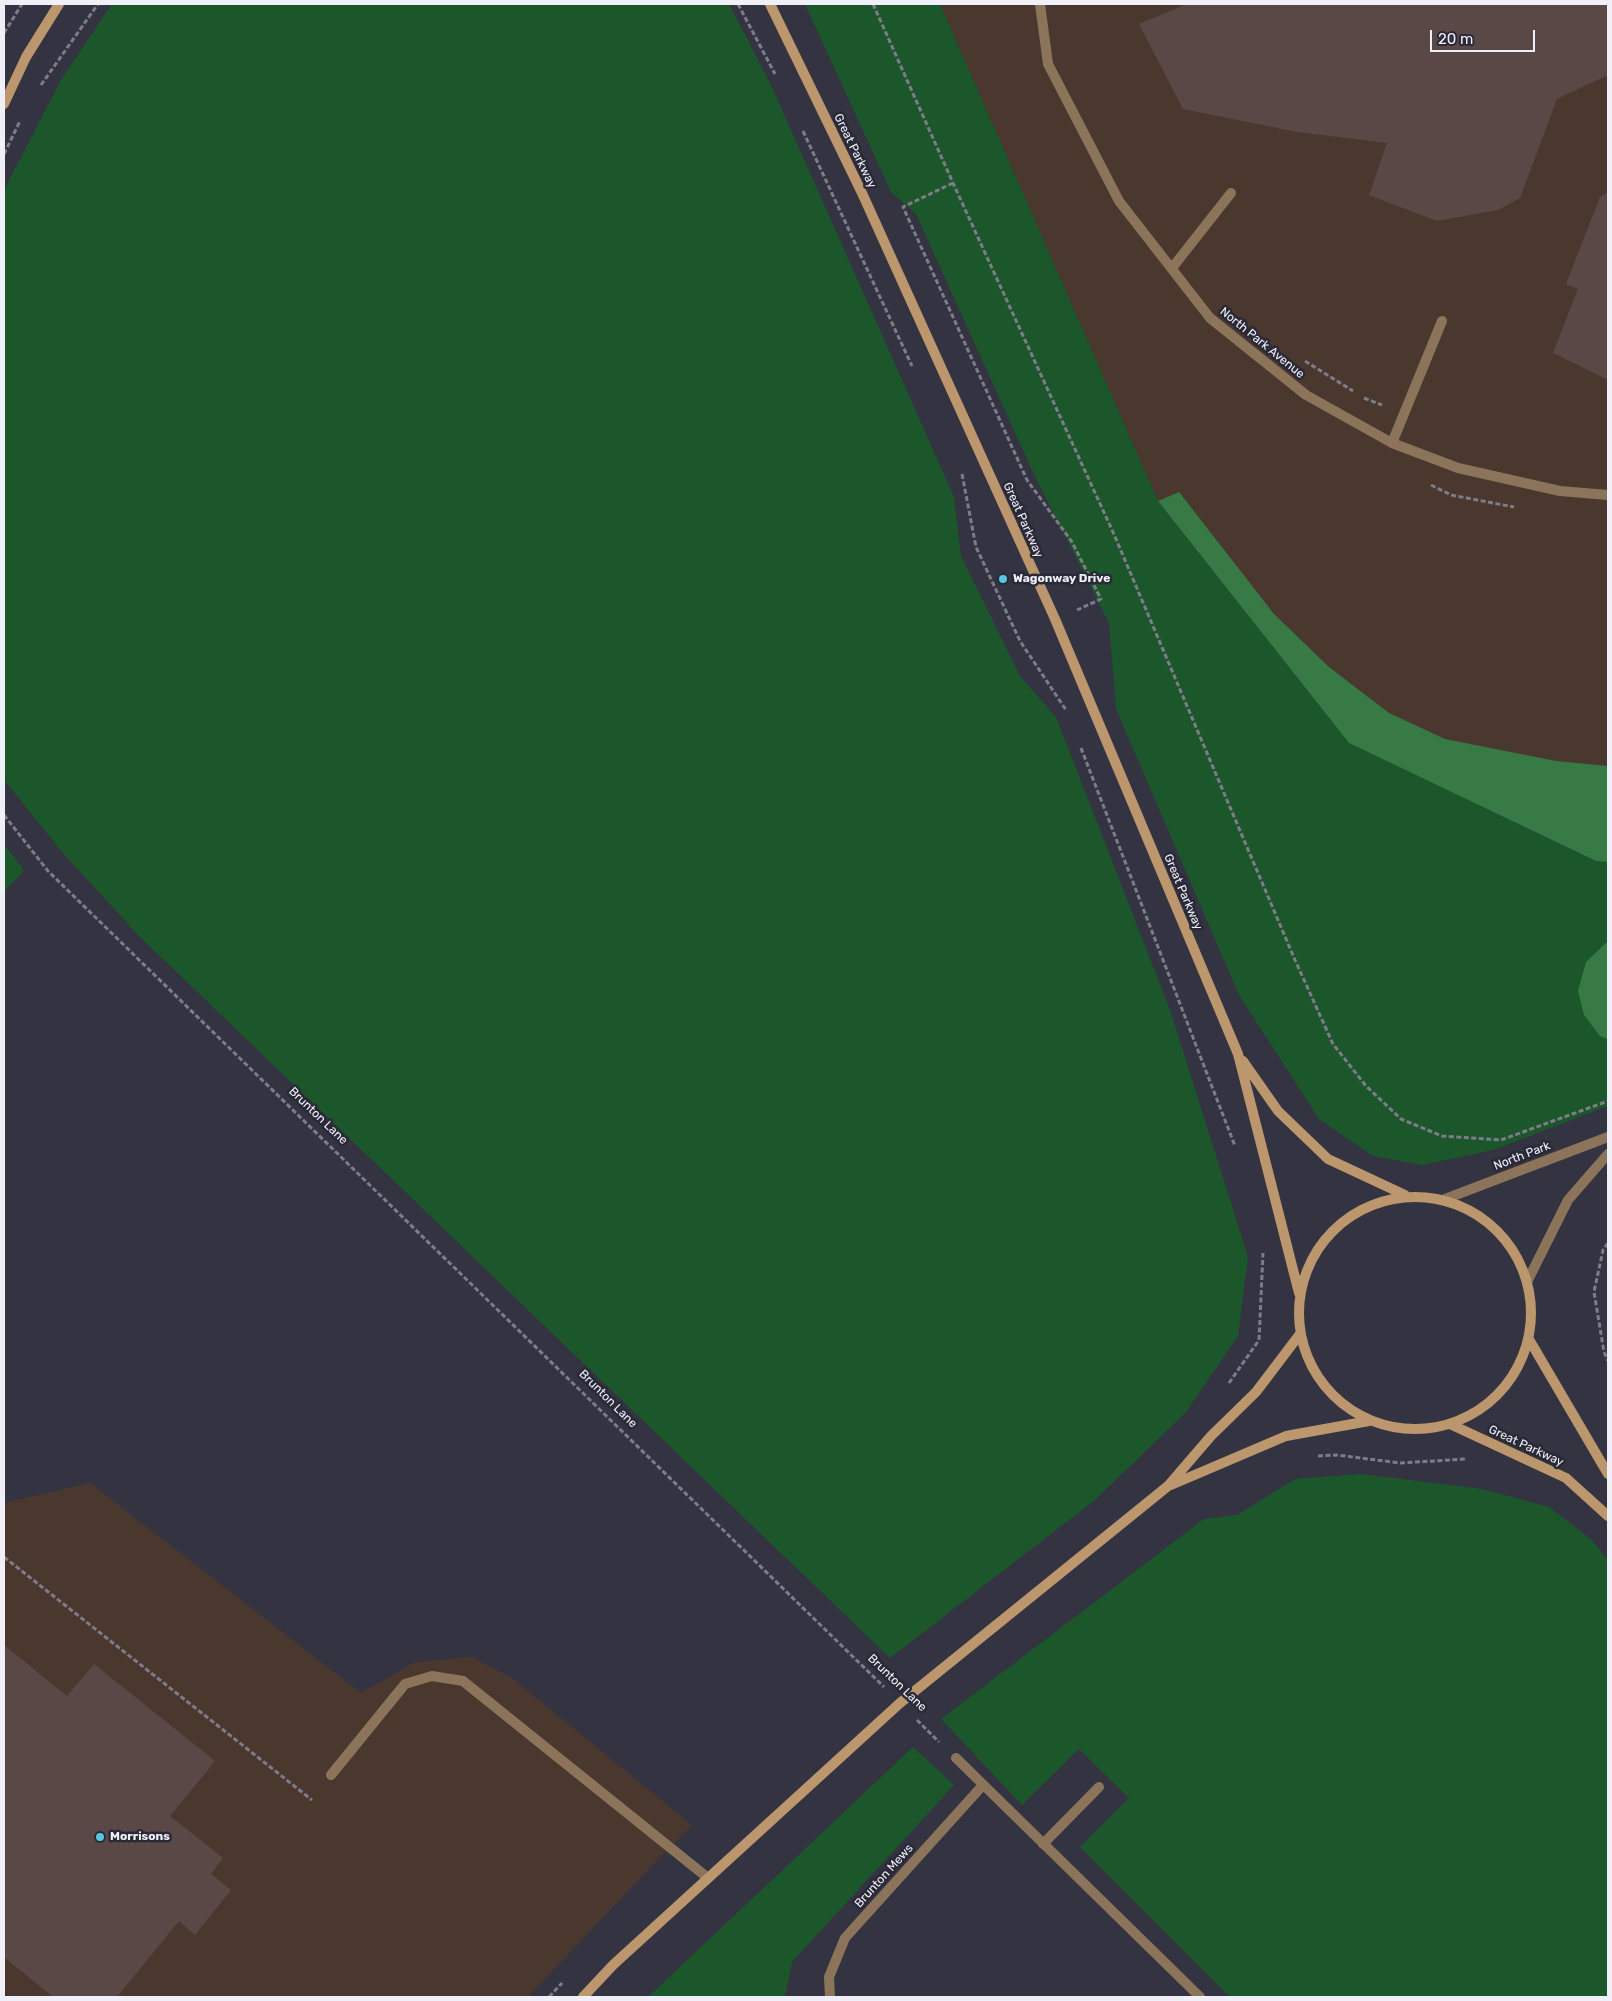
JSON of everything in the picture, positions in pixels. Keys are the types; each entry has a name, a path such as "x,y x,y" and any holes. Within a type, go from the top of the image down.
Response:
{"street":[{"path":"4,104 26,57 59,4"},
{"name":"Great Parkway","path":"770,4 862,193 1055,620 1238,1054 1299,1293 1300,1334 1310,1365 1326,1390 1369,1421 1404,1430 1452,1425 1484,1409 1506,1389 1530,1341 1532,1298 1519,1257 1497,1228 1480,1215 1445,1199 1405,1196 1372,1203 1340,1222 1313,1255 1299,1293"},
{"name":"North Park Avenue","path":"1040,4 1048,64 1119,201 1210,318 1306,395 1392,443 1458,468 1560,491 1608,495"},
{"path":"1172,268 1231,193"},
{"path":"1392,443 1442,321"},
{"name":"Great Parkway","path":"1238,1054 1278,1111 1328,1159 1405,1196"},
{"name":"North Park","path":"1445,1199 1608,1137"},
{"path":"1527,1282 1568,1200 1608,1154"},
{"path":"583,1997 613,1965 900,1703 1168,1486 1211,1436 1256,1392 1300,1334"},
{"path":"1530,1341 1608,1474"},
{"path":"1168,1486 1286,1436 1369,1421"},
{"name":"Great Parkway","path":"1452,1425 1566,1478 1608,1516"},
{"path":"331,1775 405,1684 432,1676 463,1681 708,1878"},
{"path":"956,1758 1200,1997"},
{"name":"Brunton Mews","path":"830,1997 829,1977 845,1938 984,1785"},
{"path":"1043,1844 1099,1787"}],"path":[{"path":"4,33 22,4"},
{"path":"49,72 98,4"},
{"path":"738,4 778,78"},
{"path":"874,4 953,183 1113,532 1295,960 1333,1044 1366,1086 1400,1118 1442,1136 1500,1140 1608,1101"},
{"path":"799,122 916,374"},
{"path":"953,183 903,207 1027,480 1072,542 1101,599 1055,620"},
{"path":"962,473 976,547 1020,641 1067,712"},
{"path":"1078,740 1236,1152"},
{"name":"Brunton Lane","path":"4,815 48,871 558,1367 956,1758"},
{"path":"1608,1244 1603,1250 1594,1292 1604,1352 1608,1361"},
{"path":"1226,1387 1258,1340 1263,1254 1261,1245"},
{"path":"1311,1457 1337,1455 1400,1463 1464,1459 1474,1462"},
{"path":"4,1557 312,1800"}],"shaded area":[{"path":"940,4 1608,4 1608,862 1349,743 1158,501"},
{"path":"90,1483 361,1693 415,1662 472,1657 512,1678 692,1825 528,1997 11,1997 4,1992 4,1503"}],"green space":[{"path":"112,4 729,4 771,85 954,497 961,556 1020,676 1056,717 1170,1010 1248,1257 1238,1336 1186,1412 1095,1500 890,1658 138,935 62,852 4,780 4,190 61,80"},
{"path":"805,4 940,4 1158,501 1349,743 1596,861 1608,862 1608,1106 1493,1150 1422,1165 1373,1156 1319,1119 1239,995 1116,709 1109,623 1032,470 916,214 891,192"},
{"path":"1179,492 1274,614 1329,667 1389,713 1445,739 1556,761 1608,766 1608,862 1596,861 1349,743 1158,501"},
{"path":"4,844 24,870 4,892"},
{"path":"1608,943 1608,1039 1600,1036 1584,1015 1578,991 1586,962"},
{"path":"1361,1474 1482,1489 1549,1507 1591,1539 1608,1560 1608,1997 1230,1997 1080,1847 1129,1798 1079,1749 1022,1805 941,1719 1204,1519 1237,1515 1295,1479"},
{"path":"913,1747 954,1785 792,1962 785,1997 648,1997"}],"building":[{"path":"1187,4 1608,4 1608,75 1557,99 1520,198 1498,210 1437,221 1369,195 1387,143 1297,132 1183,109 1139,24"},
{"path":"1608,193 1608,380 1553,353 1578,289 1566,284 1600,197"},
{"name":"Morrisons","path":"4,1645 67,1696 94,1664 215,1761 170,1816 223,1858 211,1874 231,1890 195,1935 179,1921 117,1997 53,1997 4,1957"}],"place":[{"name":"Wagonway Drive","path":"1003,579"},
{"name":"Morrisons","path":"100,1837"}]}
